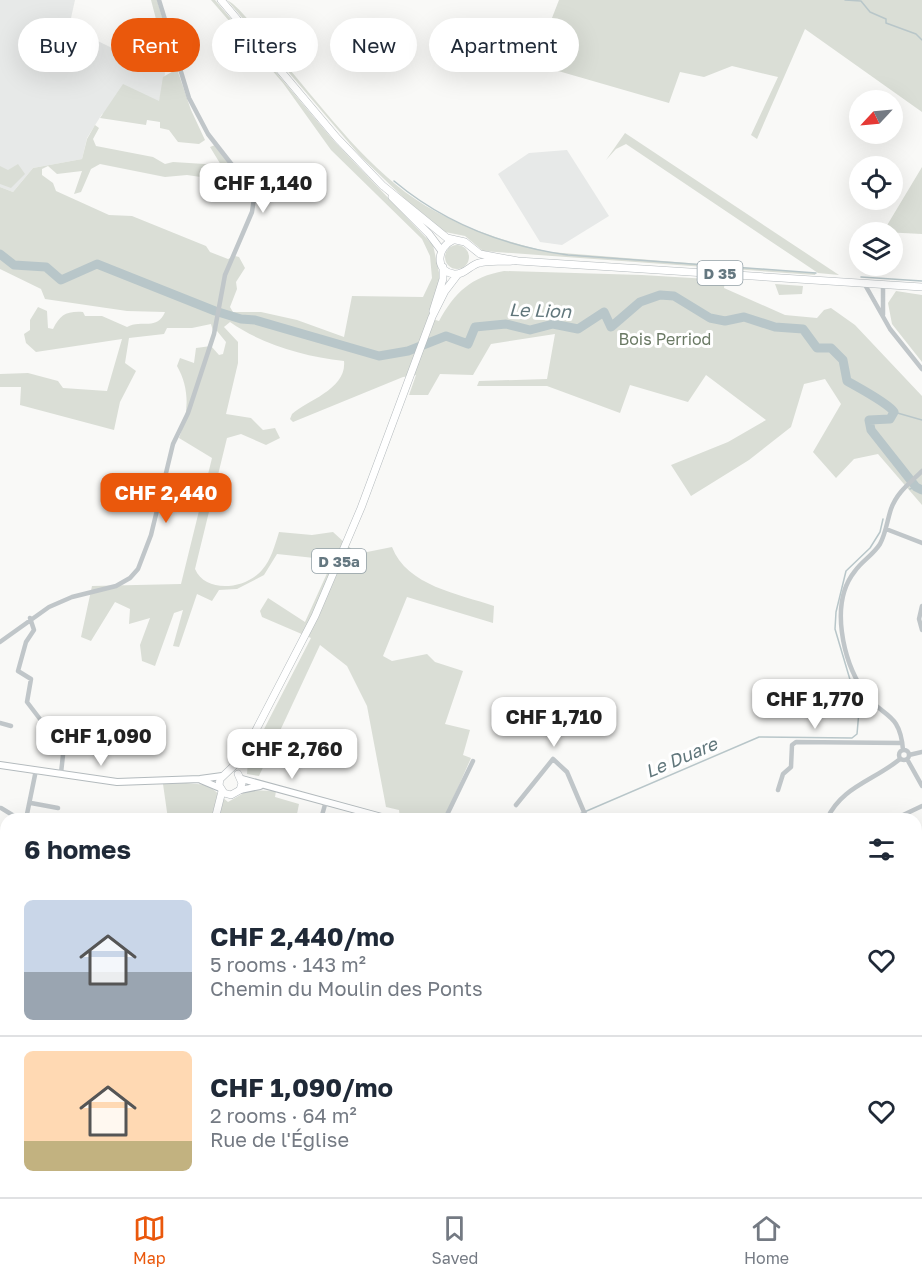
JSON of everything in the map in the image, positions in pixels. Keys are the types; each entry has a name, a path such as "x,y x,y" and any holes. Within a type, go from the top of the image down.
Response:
{"main road":[{"path":"220,0 337,138 429,234 441,250"},
{"path":"382,185 453,240 462,241 472,249 474,256 471,266 458,274 451,273 443,267 440,257 441,250 453,240"},
{"name":"D 35","path":"472,249 484,255 518,261"},
{"name":"D 35","path":"471,266 482,262 518,261 922,287"},
{"name":"D 35a","path":"225,774 241,759 286,676 328,586 365,498 425,338 444,279 443,267"},
{"name":"D 35a","path":"432,317 445,291 458,274"},
{"name":"D 35a","path":"240,777 241,759"},
{"path":"216,813 224,792 225,774 240,777 240,790 224,792"}],"street":[{"path":"0,642 30,618 62,600 122,583 138,569 151,535 173,444 188,413 214,334 225,275 252,212 254,198 250,188 208,134 189,98 159,0"},
{"path":"864,283 884,318 922,369"},
{"path":"883,285 884,318"},
{"path":"922,471 906,485 894,502 879,546 850,579 840,629 858,682 869,699 895,721 903,750 922,786"},
{"path":"886,529 922,543"},
{"path":"922,606 919,619 922,630"},
{"path":"30,618 34,630 26,642 18,671 31,679 27,702 43,723"},
{"path":"61,773 63,755 56,743 62,722 82,727"},
{"path":"0,723 11,726"},
{"path":"778,790 783,774 791,767 792,745 796,742 902,743"},
{"path":"900,759 899,754 903,750"},
{"path":"830,813 836,802 844,795 900,759 922,752"},
{"path":"516,805 553,759 567,772 585,813"},
{"path":"448,813 473,760"},
{"path":"0,765 123,782 201,780 225,774"},
{"path":"28,813 36,770"},
{"path":"240,777 261,786 368,813"},
{"path":"201,780 224,792"},
{"path":"240,790 261,786"},
{"path":"323,813 326,801"},
{"path":"31,803 57,808"},
{"path":"907,813 922,806"}],"shaded area":[{"path":"0,0 75,0 71,18 18,18 18,72 99,72 99,42 111,48 111,72 165,72 159,102 102,114 87,138 82,159 33,168 13,192 0,187"},
{"path":"567,150 609,216 562,245 540,242 498,174 529,153"}],"green space":[{"path":"151,0 157,0 162,18 156,18"},
{"name":"Bois Perriod","path":"211,0 215,0 230,18 227,18"},
{"path":"227,0 247,18 242,18"},
{"path":"559,0 922,0 922,112 903,99 903,90 891,90 805,29 757,139 751,135 778,77 732,66 704,77 680,72 669,103 562,72 579,72 579,18 552,18"},
{"path":"172,72 178,72 191,110 205,140 199,144 178,142 169,130 160,128 160,122 147,120 146,125 100,118 123,84 159,101 163,77"},
{"name":"Bois Perriod","path":"273,72 334,141 433,245 440,277 429,318 439,321 451,302 465,287 482,277 504,271 725,280 724,288 785,315 817,318 824,310 831,308 855,325 922,396 922,505 878,454 854,459 836,478 813,452 841,404 825,379 804,384 791,427 749,460 691,496 671,465 728,442 766,420 706,375 688,402 630,385 620,413 547,386 477,386 479,381 547,379 555,334 491,344 473,375 440,374 428,395 409,395 416,375 403,377 293,422 290,419 292,414 325,393 339,379 344,361 284,348 256,337 230,322 224,327 238,342 238,363 226,414 251,418 263,430 275,428 280,438 266,445 241,434 227,438 195,569 200,577 217,585 237,585 262,570 279,532 312,535 333,532 357,554 392,547 399,560 409,571 422,580 436,587 494,606 493,623 407,597 383,656 392,661 427,654 435,662 463,671 445,724 470,730 463,755 471,758 447,813 399,813 399,810 386,807 367,706 347,666 320,645 259,776 247,774 248,760 311,638 262,617 260,611 268,598 305,622 333,560 277,554 264,575 237,589 219,590 212,601 197,594 179,647 173,646 183,610 174,613 155,666 142,661 140,645 150,618 129,624 130,609 115,602 91,641 81,637 92,586 181,584 212,458 179,438 185,419 187,401 184,383 177,366 180,358 194,363 196,348 211,346 219,355 223,354 226,342 217,331 213,331 211,324 192,328 167,328 164,334 129,338 125,363 136,371 120,402 114,430 20,405 21,387 0,387 0,374 28,373 58,381 63,388 107,391 122,339 36,352 26,343 24,334 30,330 30,320 38,307 47,311 48,328 53,329 61,317 72,312 83,312 85,316 102,316 127,327 153,323 162,318 165,312 127,311 45,299 41,289 0,269 0,187 13,192 33,168 82,159 87,139 95,125 99,128 93,139 96,146 153,157 165,164 173,162 221,165 210,147 215,145 241,179 235,182 187,175 165,177 100,164 91,169 81,192 74,194 82,171 57,174 48,166 42,169 42,175 53,183 56,191 109,215 132,216 206,246 210,252 228,259 239,257 245,268 236,282 237,289 230,307 233,312 261,312 297,320 344,337 352,296 423,297 432,278 430,256 422,239 331,150"},
{"path":"288,72 292,72 350,141 386,176 426,206 471,228 550,252 816,273 815,275 483,251 465,236 445,232 405,199 361,157"},
{"path":"625,133 839,275 818,273 626,144 616,149 606,160"},
{"path":"18,164 25,174 11,188 0,184 0,166 8,170"},
{"path":"922,167 922,234 903,233 903,222 889,222 896,210 903,210 903,199"},
{"path":"457,245 466,248 469,257 466,266 457,269 448,266 445,257 448,248"},
{"path":"775,284 803,286 802,294 779,295"},
{"path":"896,291 922,295 922,362 892,324 888,303"},
{"path":"163,784 208,785 228,802 249,790 276,791 275,797 299,804 297,813 167,813"}],"waterway":[{"path":"845,0 861,1 870,12 886,19 886,23 916,34 922,40"},
{"path":"394,181 413,196 454,220 521,246 568,255 816,273"},
{"name":"Le Lion","path":"0,254 14,265 46,267 61,280 97,264 215,311 241,319 255,320 379,356 408,351 446,336 468,344 475,327 506,324 530,330 553,324 578,329 604,312 611,327 640,302 660,295 674,296 710,318 725,321 744,317 775,327 803,329 817,348 831,348 843,360 847,381 880,400 894,412 890,419 869,420 871,430 916,487 922,490"},
{"path":"861,277 922,281"},
{"path":"894,412 922,420"},
{"name":"Le Lion","path":"910,489 916,487"},
{"name":"Le Duare","path":"582,813 759,737 852,738 857,734 859,711 865,703 851,683 835,629 836,612 846,571 870,548 880,532 883,519"}]}
